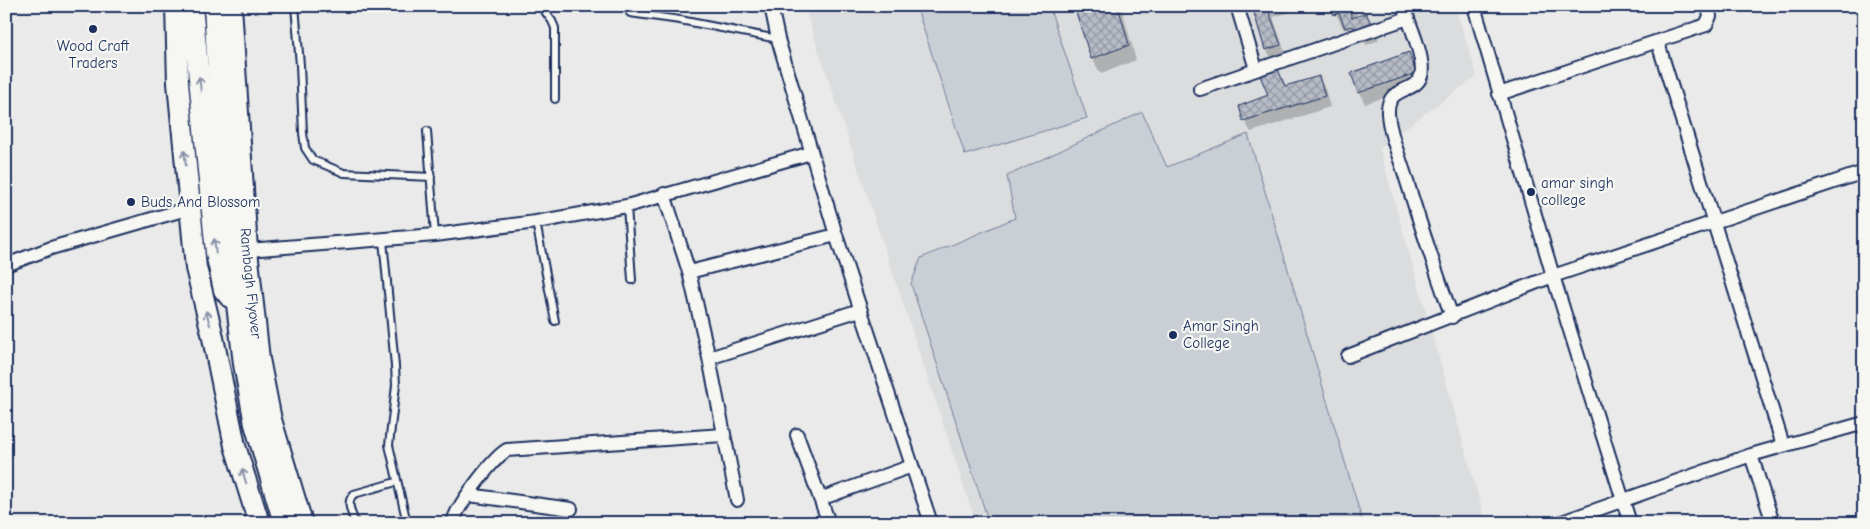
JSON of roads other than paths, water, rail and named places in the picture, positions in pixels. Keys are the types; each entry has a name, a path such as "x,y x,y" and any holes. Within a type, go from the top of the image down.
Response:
{"main road":[{"path":"176,6 178,83 196,268 212,332 235,446 259,523"},
{"path":"192,6 216,253 224,290 237,306"},
{"name":"Rambagh Flyover","path":"214,6 227,218 237,306 255,424 284,523"},
{"path":"223,6 234,165 235,218 262,414 292,523"},
{"name":"Rambagh Flyover","path":"231,6 247,250 259,359 271,420 302,523"}],"street":[{"path":"771,6 778,39 810,153 931,523"},
{"path":"1236,6 1256,69"},
{"path":"1474,6 1553,276 1630,523"},
{"path":"1499,94 1706,26 1710,16 1708,6"},
{"path":"1200,89 1405,12 1421,58 1421,76 1414,84 1394,94 1389,100 1388,122 1424,239 1452,317"},
{"path":"1658,43 1783,445"},
{"path":"247,250 435,235 536,222 627,206 810,153"},
{"path":"1348,356 1553,276 1864,172"},
{"path":"664,194 689,272 709,358 737,500"},
{"path":"6,265 51,248 190,208"},
{"path":"689,272 836,235"},
{"path":"709,358 860,310"},
{"path":"1559,523 1751,455 1864,423"},
{"path":"453,523 456,511 470,495 492,461 507,450 723,435"},
{"path":"797,435 829,523"},
{"path":"1751,455 1773,523"},
{"path":"820,499 912,466"},
{"path":"470,495 571,509"}],"lane":[{"path":"295,6 303,133 305,148 314,160 326,167 344,173 431,177"},
{"path":"541,6 555,28 555,99"},
{"path":"630,13 680,20 778,39"},
{"path":"427,131 435,235"},
{"path":"627,206 632,280"},
{"path":"536,222 556,321"},
{"path":"383,240 396,385 389,445 407,523"},
{"path":"355,523 349,504 354,494 396,482"}],"place":[{"name":"Wood Craft Traders","path":"93,29"},
{"name":"amar singh college","path":"1531,192"},
{"name":"Buds And Blossom","path":"131,202"},
{"name":"Amar Singh College","path":"1173,335"}]}
